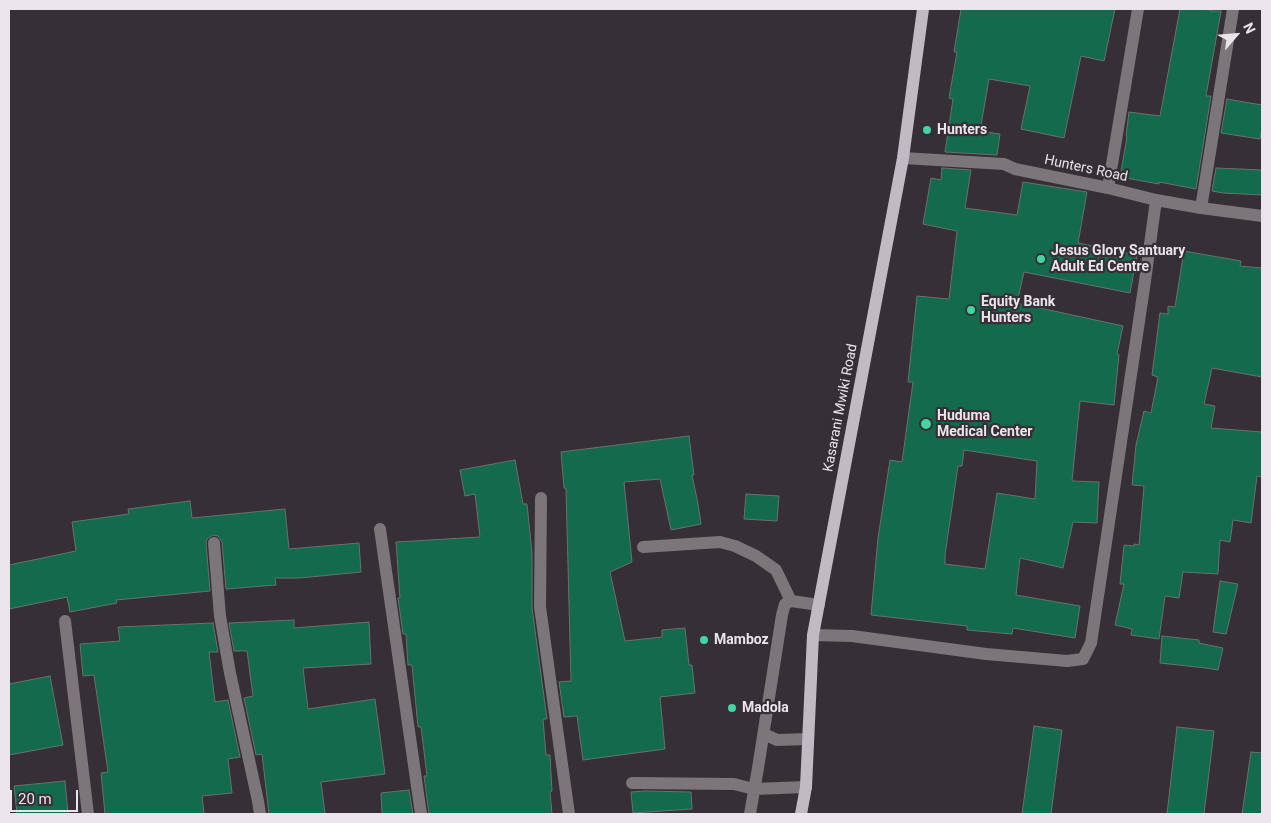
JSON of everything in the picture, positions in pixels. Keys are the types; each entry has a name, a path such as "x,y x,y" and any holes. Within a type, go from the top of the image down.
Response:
{"main road":[{"name":"Kasarani Mwiki Road","path":"801,814 806,787 813,635 903,158 923,9"}],"street":[{"path":"1108,188 1138,9"},
{"path":"1201,208 1233,9"},
{"name":"Hunters Road","path":"903,158 1004,164 1015,169 1156,200 1262,216"},
{"path":"813,635 852,636 986,654 1067,662 1083,659 1090,643 1156,200"},
{"path":"541,498 540,607 569,814"},
{"path":"380,529 421,814"},
{"path":"643,547 720,542 735,546 756,556 776,570 791,601"},
{"path":"214,543 220,616 260,814"},
{"path":"750,814 785,604 791,601 819,605"},
{"path":"65,621 88,814"},
{"path":"764,734 777,740 808,739"},
{"path":"632,782 734,784 754,789 806,787"}],"building":[{"path":"961,9 1115,9 1104,61 1081,56 1064,138 1021,129 1030,86 989,79 980,131 1000,134 997,155 945,152 953,99 949,98 957,52 954,52"},
{"path":"1180,9 1211,9 1210,11 1221,11 1206,96 1211,96 1196,189 1120,177 1129,112 1160,116"},
{"path":"1227,99 1262,105 1260,139 1221,133"},
{"path":"942,168 971,170 965,208 1017,215 1023,182 1087,192 1078,243 1137,255 1130,293 1024,272 1017,303 1123,326 1117,354 1119,355 1114,405 1080,401 1072,481 1099,482 1097,523 1073,522 1063,568 1020,558 1016,595 1080,606 1075,638 1013,628 1012,634 967,630 967,626 871,615 878,538 890,460 902,462 913,382 908,382 917,296 949,299 957,231 923,224 931,178 941,180","holes":["964,450 1037,461 1035,499 997,493 985,569 945,564 958,466 962,466"]},
{"path":"1216,168 1262,170 1262,195 1212,191"},
{"path":"1184,251 1241,261 1240,266 1262,268 1262,377 1212,368 1204,404 1215,406 1211,428 1262,432 1262,477 1257,476 1251,523 1233,520 1230,542 1220,540 1218,574 1183,572 1179,598 1165,596 1159,639 1131,635 1132,629 1115,625 1124,584 1120,584 1124,545 1139,545 1144,486 1132,485 1136,445 1144,411 1151,413 1158,377 1152,375 1160,313 1168,314 1168,306 1175,307"},
{"path":"689,436 694,475 692,475 701,524 671,530 660,479 624,482 632,562 610,572 625,641 662,637 662,630 685,628 689,665 692,665 695,693 660,697 665,749 583,760 577,716 564,717 559,682 571,681 566,488 564,488 561,452"},
{"path":"515,460 523,504 527,504 532,553 532,608 547,719 543,719 546,755 550,755 552,814 429,814 421,727 418,727 412,665 408,665 406,634 403,634 398,598 400,598 396,542 480,537 475,494 465,496 460,470"},
{"path":"746,494 779,496 777,521 744,519"},
{"path":"190,501 192,518 285,509 289,549 359,543 361,572 300,578 275,578 276,585 226,589 222,542 218,536 213,535 207,539 206,543 210,591 116,600 117,603 70,612 67,597 9,609 9,565 76,551 72,522 129,514 128,509"},
{"path":"1220,581 1238,584 1226,634 1213,632"},
{"path":"294,620 294,628 369,622 371,664 303,668 308,709 375,699 385,774 321,782 325,814 269,814 262,754 256,755 244,698 253,696 247,651 234,651 229,623"},
{"path":"213,623 218,652 209,652 215,702 228,700 240,757 228,759 232,793 202,796 204,814 105,814 101,773 108,772 94,675 83,676 80,644 120,641 118,627"},
{"path":"1162,636 1199,640 1199,643 1223,648 1218,670 1160,663"},
{"path":"50,676 63,745 9,755 9,684"},
{"path":"1034,726 1062,730 1051,814 1022,814"},
{"path":"1177,727 1214,731 1204,814 1167,814"},
{"path":"1251,752 1262,753 1262,814 1242,814"},
{"path":"65,781 68,814 17,814 14,786"},
{"path":"409,790 413,814 382,814 381,793"},
{"path":"631,792 691,792 692,809 633,813"}],"place":[{"name":"Hunters","path":"927,130"},
{"name":"Jesus Glory Santuary Adult Ed Centre","path":"1041,259"},
{"name":"Equity Bank Hunters","path":"971,310"},
{"name":"Huduma Medical Center","path":"926,424"},
{"name":"Mamboz","path":"704,640"},
{"name":"Madola","path":"732,708"}]}
